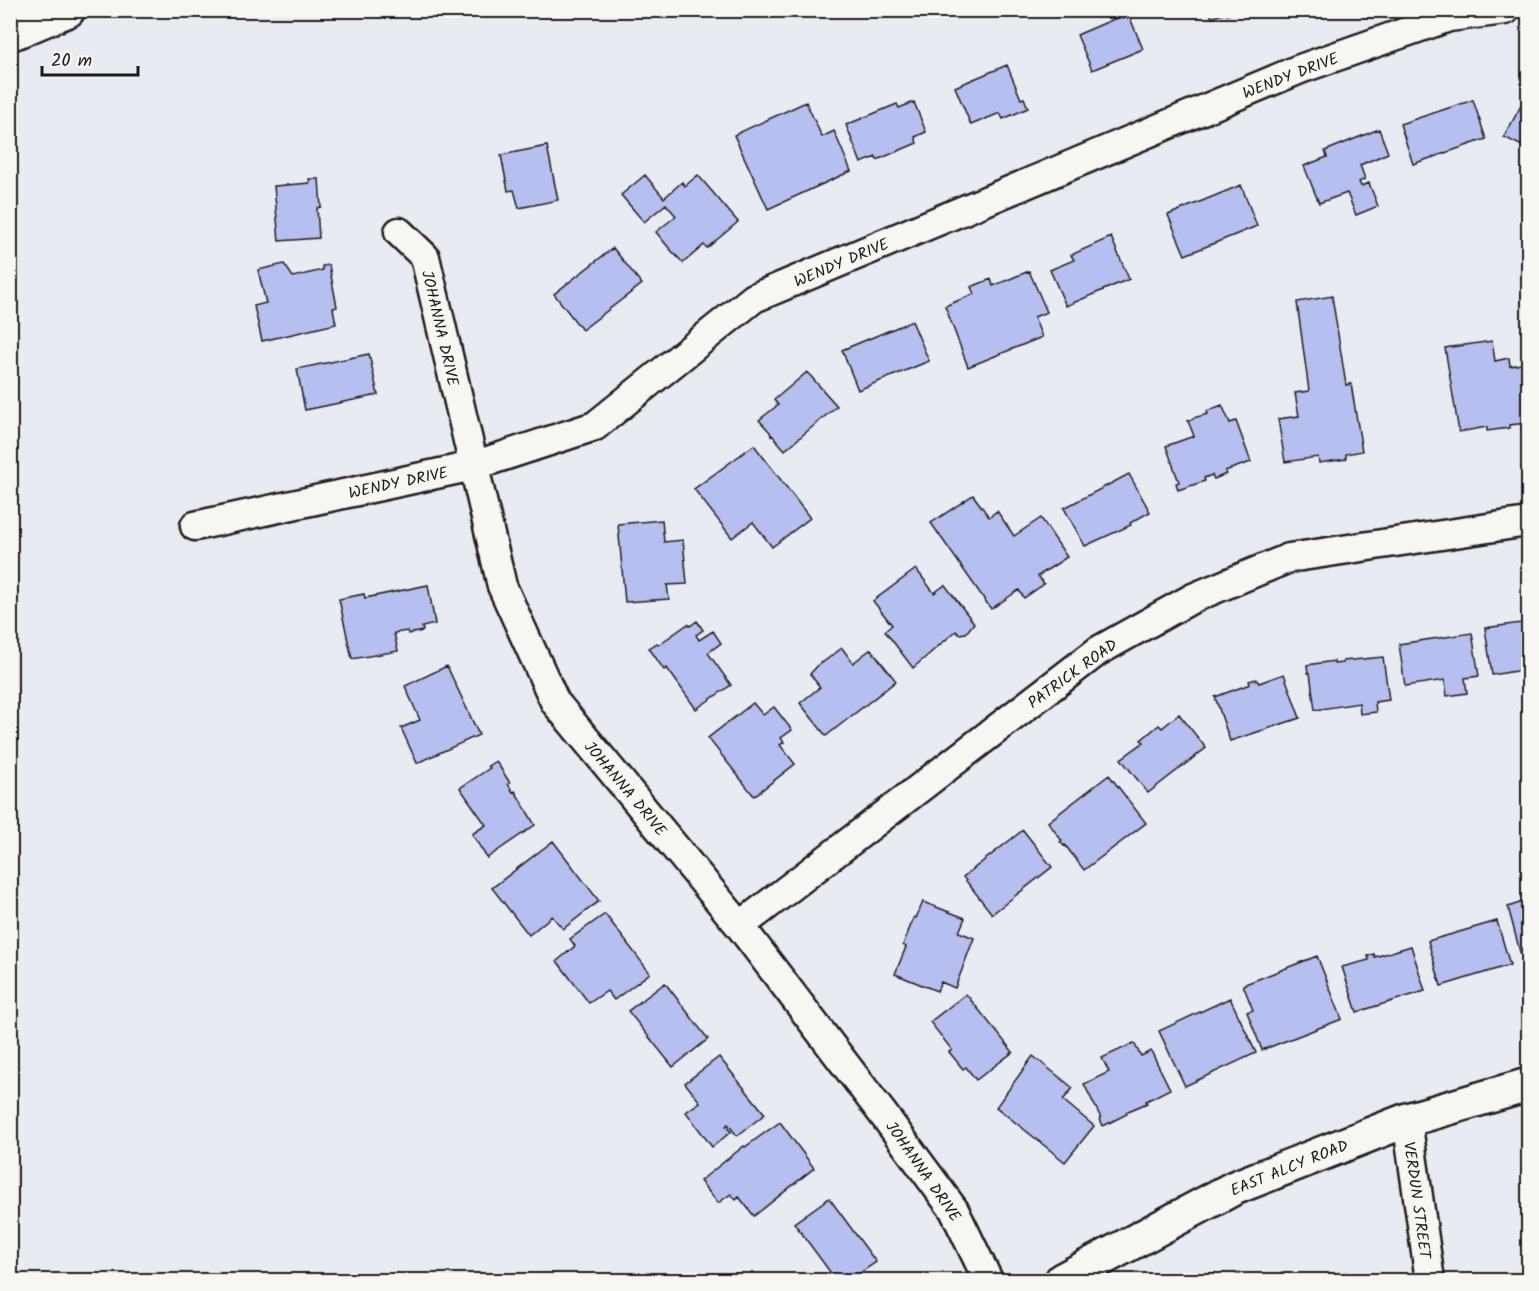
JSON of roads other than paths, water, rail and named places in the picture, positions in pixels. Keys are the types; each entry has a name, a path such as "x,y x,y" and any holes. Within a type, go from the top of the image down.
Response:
{"main road":[{"path":"10,34 68,10"},
{"name":"EAST ALCY ROAD","path":"1062,1281 1234,1188 1407,1120 1528,1085"}],"street":[{"name":"WENDY DRIVE","path":"195,526 473,466 596,426 754,298 1300,69 1449,17 1505,10"},
{"name":"JOHANNA DRIVE","path":"399,232 425,257 502,586 555,702 740,926 954,1210 988,1281"},
{"name":"PATRICK ROAD","path":"740,926 1098,651 1193,598 1289,558 1528,522"},
{"name":"VERDUN STREET","path":"1407,1120 1430,1281"}]}
